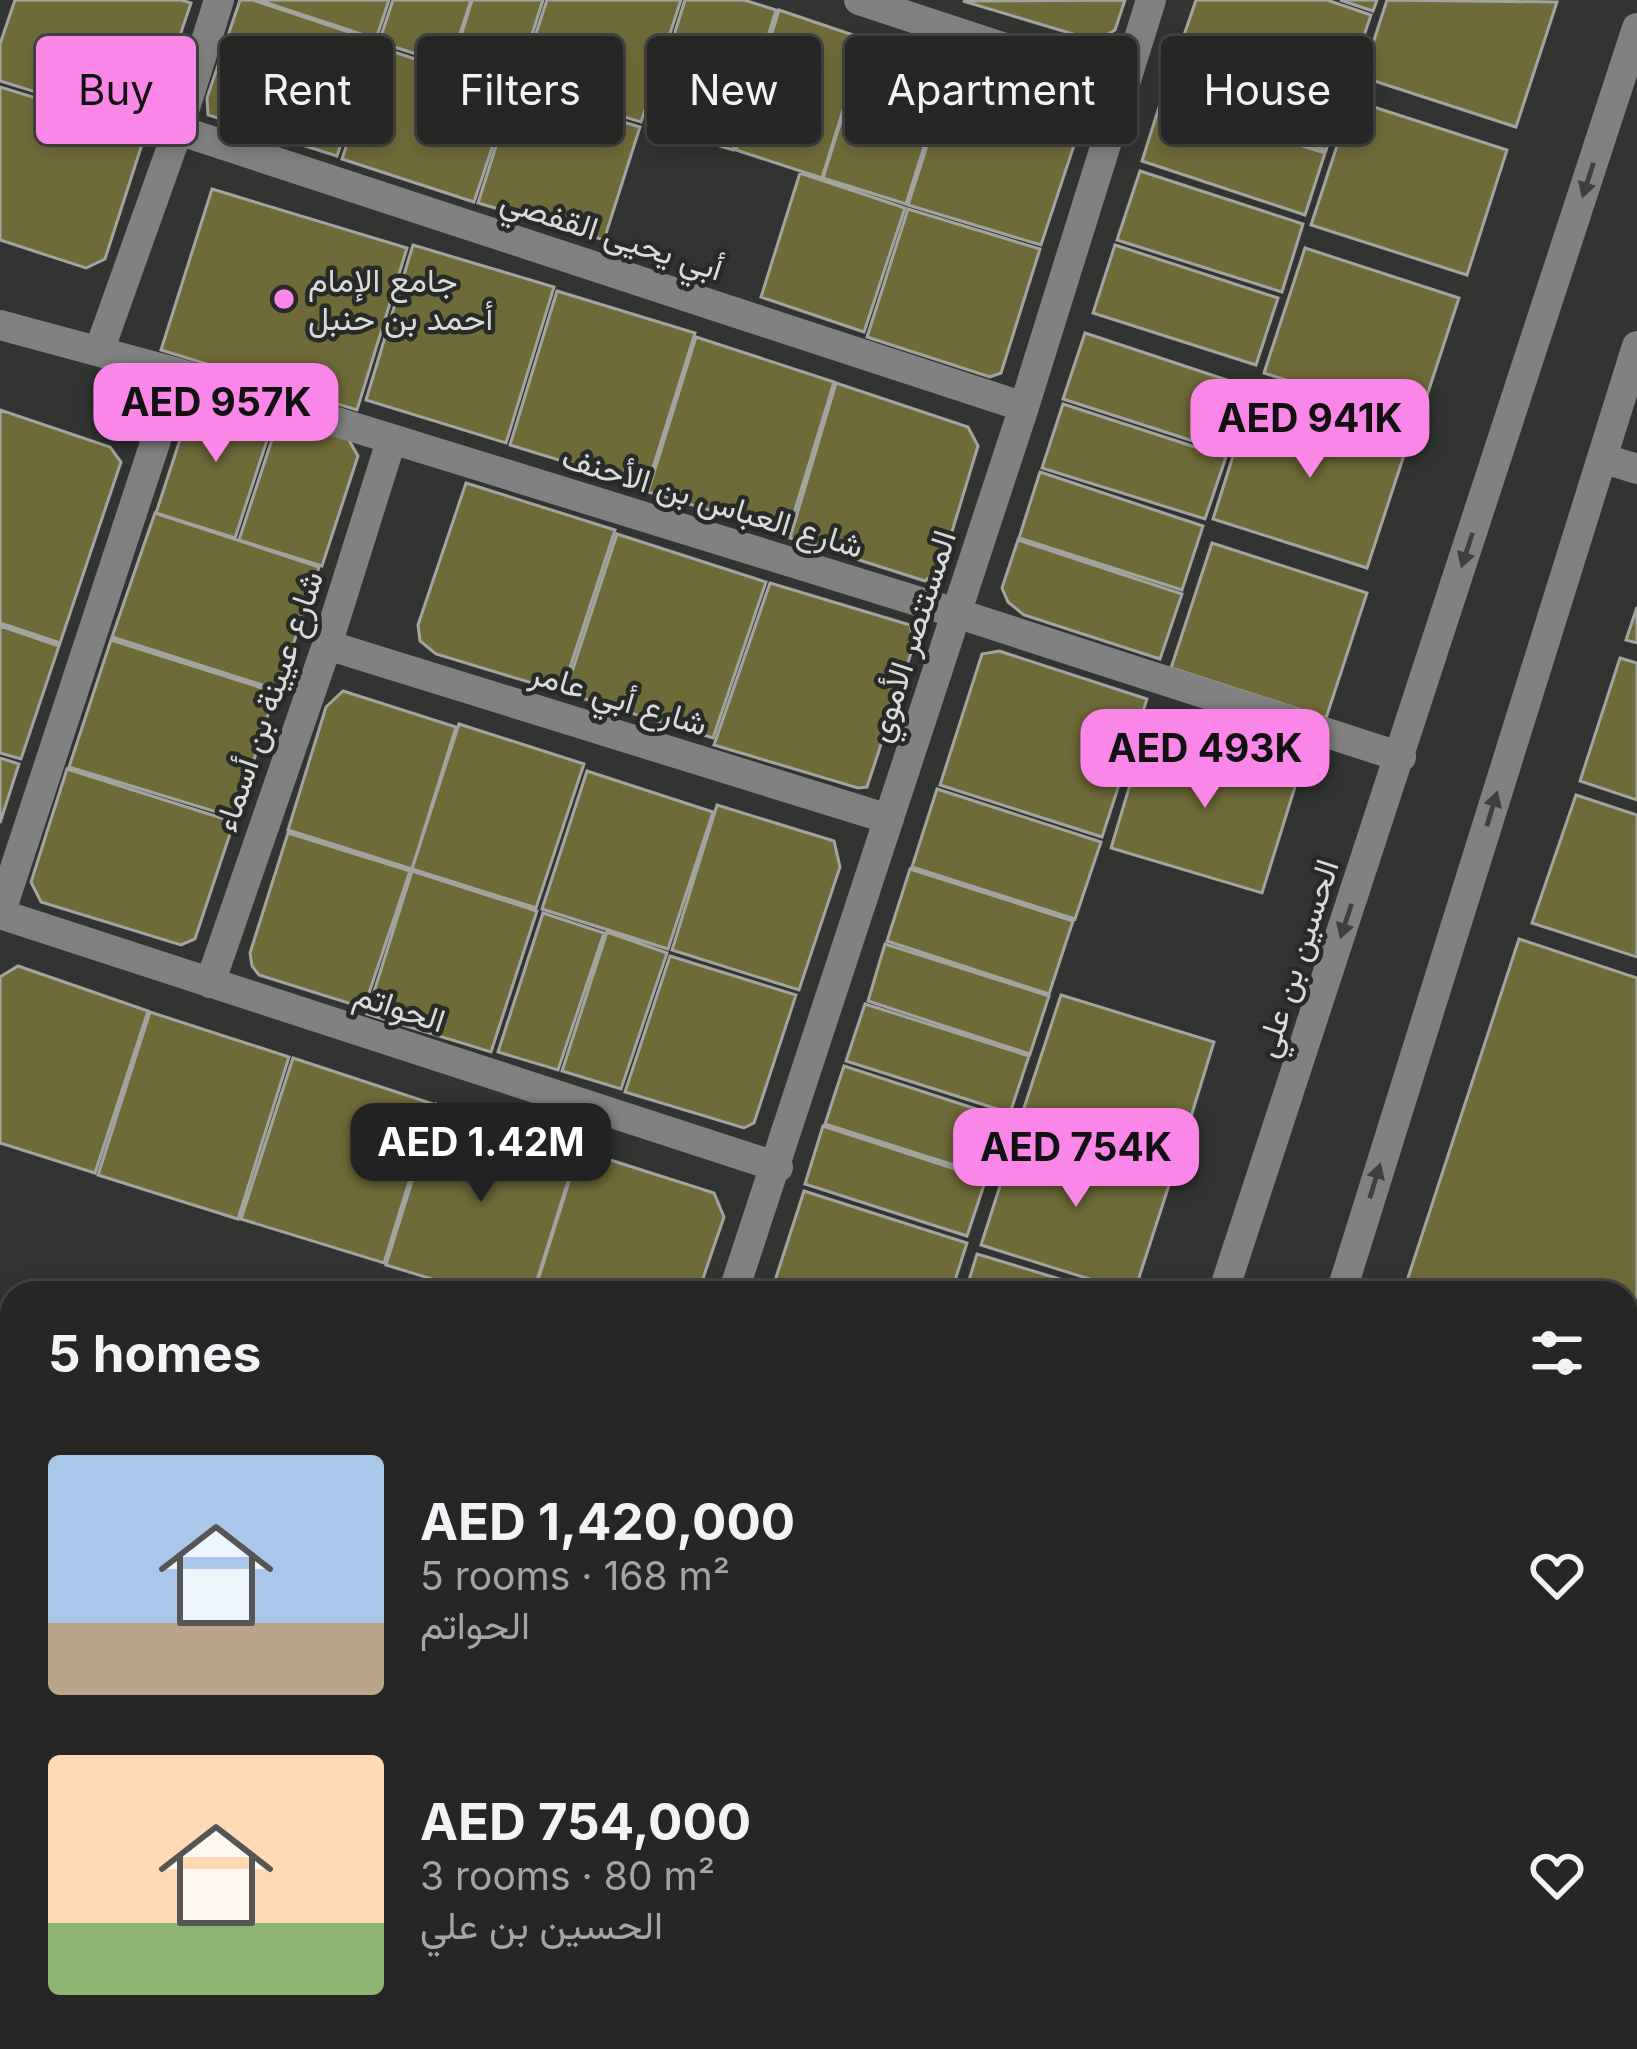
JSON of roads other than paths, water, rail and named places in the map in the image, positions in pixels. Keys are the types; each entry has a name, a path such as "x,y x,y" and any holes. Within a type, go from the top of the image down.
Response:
{"street":[{"path":"196,73 219,0"},
{"path":"860,0 969,36"},
{"name":"المستنصر الأموي","path":"1137,44 1151,0"},
{"name":"الحسين بن علي","path":"1227,1281 1637,28"},
{"name":"أبي يحيى القفصي","path":"196,136 1024,407"},
{"path":"99,351 173,144"},
{"name":"المستنصر الأموي","path":"738,1281 1105,144"},
{"name":"شارع العباس بن الأحنف","path":"0,325 178,373 956,613 1401,757"},
{"path":"1345,1281 1637,346"},
{"path":"0,914 178,373"},
{"name":"شارع عيينة بن أسماء","path":"210,983 327,645 391,441"},
{"path":"1602,458 1637,469"},
{"name":"شارع أبي عامر","path":"327,645 889,819"},
{"name":"الحواتم","path":"0,914 778,1167"}],"place":[{"name":"جامع الإمام أحمد بن حنبل","path":"284,299"}]}
